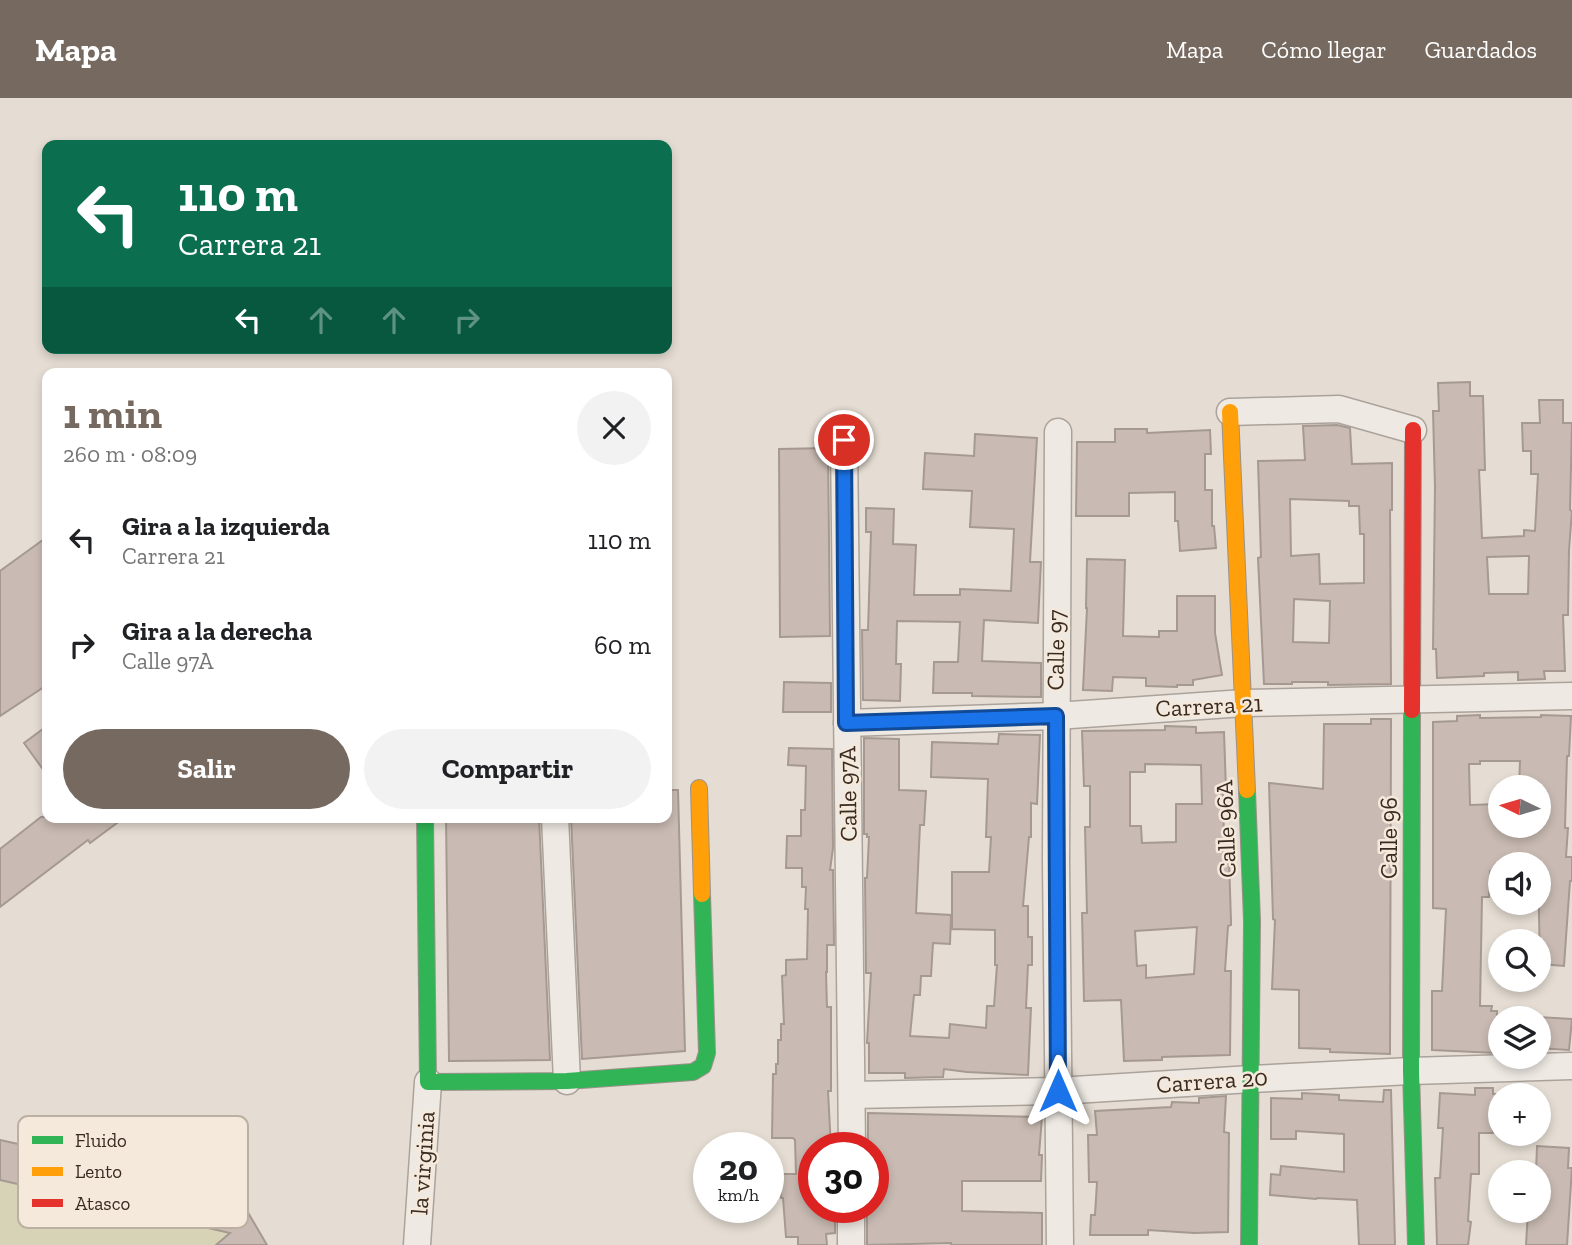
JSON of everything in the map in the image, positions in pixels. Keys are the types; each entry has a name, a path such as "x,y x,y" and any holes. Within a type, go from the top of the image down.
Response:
{"street":[{"path":"1230,412 1339,408 1413,430"},
{"name":"Calle 96A","path":"1230,412 1252,921 1249,1245"},
{"name":"Calle 96","path":"1413,430 1411,1071 1416,1245"},
{"name":"Calle 97","path":"1058,432 1056,716 1060,1245"},
{"name":"Calle 97A","path":"844,440 852,1132"},
{"name":"Carrera 21","path":"846,723 1056,716 1244,703 1572,696"},
{"path":"425,823 428,1082 567,1082 694,1072 703,1066 707,1052 699,788"},
{"path":"555,823 567,1082"},
{"name":"Carrera 20","path":"852,1095 1058,1091 1411,1071 1572,1066"},
{"name":"la virginia","path":"417,1245 428,1082"},
{"path":"851,1223 851,1245"}],"shaded area":[{"path":"0,1140 18,1144 18,1228 248,1228 248,1213 267,1245 0,1245"}],"building":[{"path":"1470,382 1470,396 1483,396 1485,470 1479,470 1482,538 1524,536 1524,530 1535,531 1538,474 1531,474 1531,451 1523,451 1522,423 1540,423 1539,400 1563,400 1563,423 1572,423 1568,615 1563,615 1565,671 1544,671 1545,679 1518,680 1518,672 1437,678 1436,649 1433,649 1433,411 1439,411 1438,383","holes":["1529,556 1528,594 1489,594 1487,557"]},
{"path":"1337,425 1350,428 1352,464 1392,463 1391,684 1264,684 1258,558 1261,557 1258,461 1305,460 1303,426","holes":["1290,499 1349,501 1349,506 1359,506 1360,534 1364,534 1364,583 1320,584 1319,554 1291,556","1294,599 1330,601 1329,643 1293,642"]},
{"path":"1115,429 1147,429 1147,433 1210,430 1211,454 1205,454 1205,490 1212,490 1212,526 1216,548 1180,551 1178,521 1175,521 1175,492 1129,493 1129,516 1076,516 1077,442 1115,442"},
{"path":"975,434 1037,438 1030,562 1041,562 1038,623 984,620 982,661 1041,663 1041,697 933,693 934,662 958,662 960,622 897,621 896,664 901,664 900,701 863,700 862,630 868,630 871,532 866,532 866,508 894,509 893,544 916,545 914,595 960,595 960,589 1011,591 1014,529 970,527 972,491 923,489 925,453 974,456"},
{"path":"828,448 830,636 780,637 779,449"},
{"path":"42,541 42,688 0,716 0,571"},
{"path":"1087,559 1125,560 1123,636 1159,637 1159,631 1177,631 1177,596 1215,596 1215,633 1222,675 1193,680 1193,685 1177,687 1146,686 1146,678 1113,677 1112,691 1083,690"},
{"path":"784,682 831,683 831,712 783,712"},
{"path":"1457,716 1571,716 1565,828 1568,828 1566,857 1572,857 1572,881 1564,966 1551,965 1551,929 1539,929 1539,915 1551,915 1551,852 1488,852 1488,897 1482,897 1480,1006 1488,1006 1488,1053 1432,1050 1432,991 1442,991 1446,909 1433,908 1433,722 1457,721"},
{"path":"1371,719 1391,719 1390,1054 1299,1048 1299,990 1272,989 1275,920 1269,783 1323,789 1324,724 1371,724"},
{"path":"1165,726 1196,727 1196,733 1224,732 1224,841 1227,841 1229,860 1231,921 1228,926 1225,971 1231,971 1230,1055 1124,1061 1121,1000 1084,1001 1082,913 1087,913 1085,827 1090,827 1090,786 1084,786 1082,731 1165,730","holes":["1145,764 1201,765 1202,804 1176,804 1176,842 1142,843 1141,826 1130,826 1130,772 1145,772","1197,927 1194,974 1146,978 1146,965 1137,966 1135,931"]},
{"path":"42,730 42,768 24,743"},
{"path":"999,734 1040,735 1037,804 1031,803 1031,837 1023,906 1028,906 1028,937 1032,937 1032,965 1028,965 1026,1008 1031,1008 1028,1075 944,1069 943,1077 905,1078 905,1073 869,1073 867,1043 871,973 866,973 865,878 869,837 864,834 864,738 899,739 899,790 926,791 924,825 920,825 916,913 951,915 950,944 933,943 931,976 921,976 920,995 914,995 910,1036 949,1038 950,1024 986,1028 987,1006 994,1006 997,965 995,930 952,929 952,872 989,872 991,837 986,837 988,779 931,777 932,742 998,744"},
{"path":"789,748 832,749 833,848 830,870 833,870 834,945 827,945 826,972 827,1007 831,1007 831,1091 828,1091 830,1132 798,1132 798,1223 835,1223 835,1233 826,1234 827,1245 798,1245 798,1237 786,1237 784,1174 796,1174 795,1140 784,1138 784,1132 772,1132 773,1074 776,1074 778,1064 781,1024 784,1024 782,976 786,975 786,960 807,959 808,909 805,909 806,887 802,887 802,868 786,868 787,836 801,836 801,810 805,810 806,766 788,765"},
{"path":"672,790 678,790 685,1051 582,1059 571,823 672,823"},
{"path":"41,817 42,823 117,823 90,843 88,840 0,907 0,849"},
{"path":"446,823 539,823 550,1060 449,1061"},
{"path":"1551,1018 1572,1019 1569,1050 1551,1049"},
{"path":"1475,1088 1488,1088 1488,1133 1479,1133 1479,1174 1471,1174 1468,1245 1437,1245 1435,1178 1440,1178 1443,1128 1438,1128 1440,1093 1475,1095"},
{"path":"1384,1090 1391,1090 1395,1245 1359,1245 1357,1200 1270,1195 1271,1174 1280,1175 1281,1166 1344,1172 1344,1134 1296,1131 1296,1139 1271,1139 1271,1098 1302,1099 1302,1093 1339,1095 1339,1100 1383,1102"},
{"path":"1226,1096 1224,1132 1229,1133 1228,1232 1148,1230 1148,1235 1090,1235 1091,1215 1095,1215 1097,1182 1089,1182 1088,1135 1097,1135 1095,1111 1171,1107 1172,1102 1199,1103 1199,1098"},
{"path":"868,1113 1042,1117 1039,1155 1042,1155 1041,1181 962,1181 962,1211 1042,1213 1042,1245 867,1245 867,1223 889,1223 889,1132 868,1132"},
{"path":"0,1140 18,1144 18,1184 0,1180"},
{"path":"1537,1146 1569,1148 1568,1168 1572,1168 1567,1245 1526,1245 1527,1223 1551,1223 1551,1160 1536,1160"},
{"path":"248,1213 267,1245 216,1245 230,1233 208,1228 248,1228"}],"traffic: fast":[{"path":"1412,710 1411,1071 1416,1245"},
{"path":"1247,790 1252,921 1249,1245"},
{"path":"425,823 428,1082 567,1081 693,1072 703,1066 707,1053 702,894"}],"traffic: slow":[{"path":"1230,412 1247,790"},
{"path":"699,788 702,894"}],"traffic: jam":[{"path":"1412,710 1413,430"}],"route":[{"path":"844,440 846,723 1056,716 1058,1091"}]}
